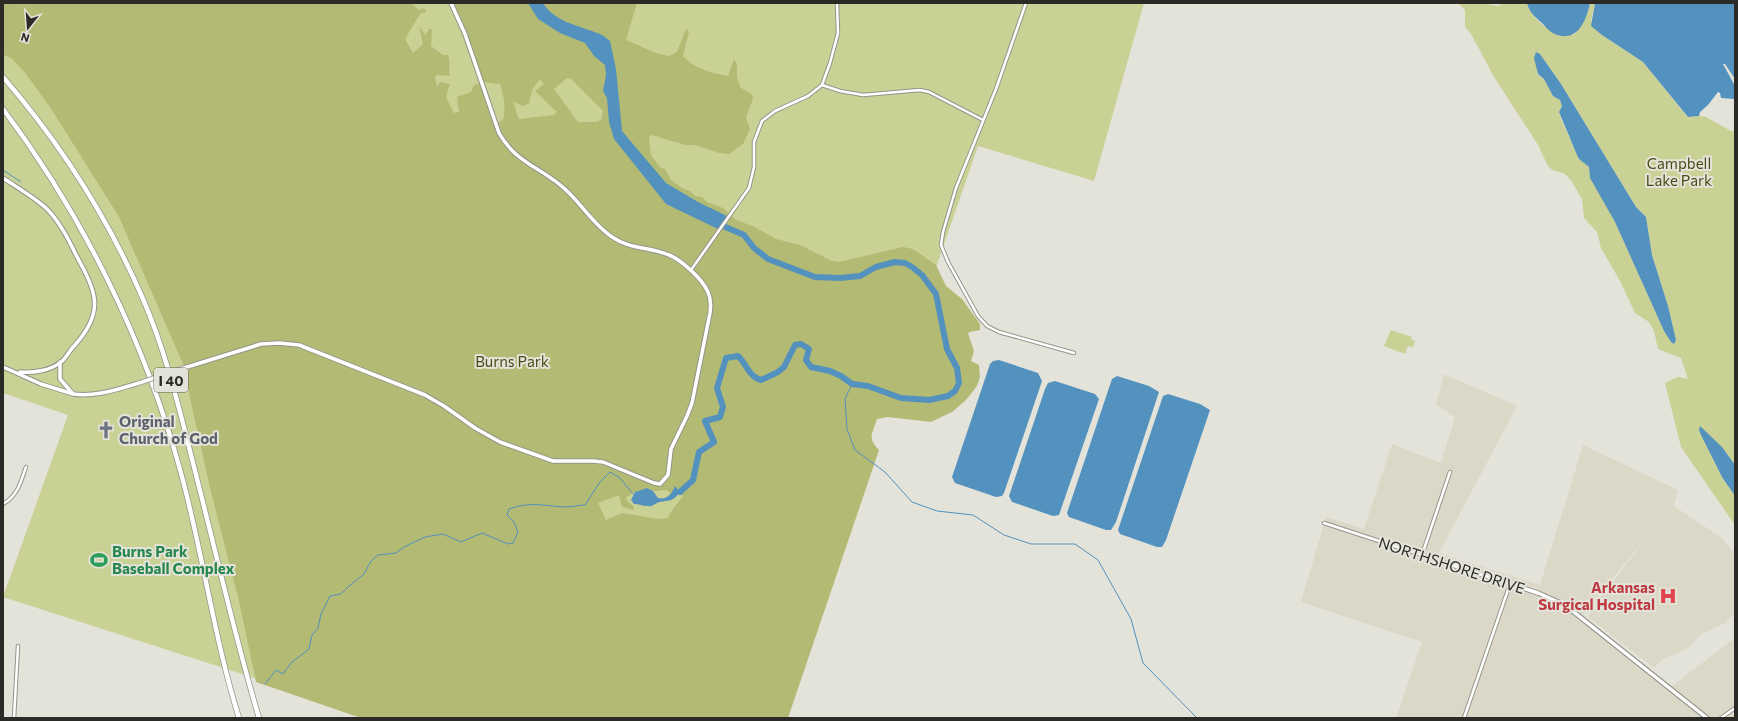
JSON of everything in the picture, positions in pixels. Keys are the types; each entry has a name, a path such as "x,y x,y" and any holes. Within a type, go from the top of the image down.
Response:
{"highway":[{"name":"I 40","path":"3,77 29,107 80,180 104,218 144,300 166,361 182,414 259,718"},
{"name":"I 40","path":"3,108 46,170 74,216 105,274 144,360 181,473 224,664 239,718"}],"street":[{"path":"3,367 54,388 73,394 101,394 256,346 273,343 293,344 320,352 362,371 425,396 444,406 475,428 500,442 553,461 603,462 660,484 668,475 671,449 688,416 692,403 710,313 711,303 708,292 691,270 672,256 628,245 611,236 561,186 507,147 497,128 480,73 451,3"},
{"path":"691,270 746,193 751,182 754,142 762,121 775,111 808,96 822,85 838,33 838,3"},
{"path":"1026,3 1003,70 956,188 941,240 943,252 978,316 987,326 1000,332 1074,353"},
{"path":"822,85 840,91 863,95 920,90 929,92 983,120"},
{"path":"3,178 43,206 53,216 71,245 93,289 94,309 89,326 60,362 41,370 20,372 19,374"},
{"path":"60,362 60,379 73,394"},
{"path":"3,504 11,499 17,492 26,466"},
{"path":"1422,555 1450,472"},
{"name":"NORTHSHORE DRIVE","path":"1324,523 1548,596 1565,605 1708,718"},
{"path":"1464,718 1510,584"},
{"path":"14,718 18,646"},
{"path":"1721,718 1735,708"}],"shaded area":[{"path":"1444,374 1517,406 1439,553 1540,585 1583,445 1678,490 1674,506 1722,538 1735,554 1735,613 1723,624 1701,634 1688,648 1664,658 1654,668 1588,617 1593,606 1648,535 1583,615 1672,686 1735,638 1735,717 1396,718 1422,642 1301,602 1326,517 1364,529 1392,444 1441,463 1455,417 1436,404"}],"green space":[{"name":"Burns Park","path":"3,3 1144,3 1094,181 978,146 929,288 919,284 782,718 379,718 3,597 68,415 3,393"},
{"name":"Burns Park","path":"3,3 411,3 419,10 424,8 426,12 420,14 405,39 413,53 423,44 419,26 425,35 429,29 432,29 431,46 443,55 448,55 449,60 450,76 437,75 435,78 437,87 440,82 450,84 446,97 454,113 459,112 457,97 471,92 474,85 482,82 480,73 451,3 637,3 626,40 656,53 669,56 677,52 686,29 689,32 683,56 704,70 728,76 734,59 737,64 737,77 740,87 752,95 753,99 746,117 750,129 743,144 729,154 719,153 695,145 685,145 652,135 649,137 651,155 660,167 666,170 670,179 682,188 690,191 695,196 702,197 707,202 723,208 736,220 755,227 776,239 800,245 832,261 839,262 903,247 913,249 936,265 946,286 962,299 980,324 980,330 968,333 974,351 971,361 979,365 980,377 977,386 966,400 952,412 931,422 888,417 877,419 872,432 872,439 875,446 879,450 788,718 361,718 256,682 239,601 211,492 192,407 186,378 187,373 119,217 50,107 23,70 11,58 3,55","holes":["567,78 571,79 603,111 601,120 596,122 578,122 554,89","540,79 544,84 535,91 557,112 554,115 519,119 513,102 524,106 529,103 532,90","482,82 500,84 504,111 503,120 496,124","675,487 683,496 668,518 657,519 623,513 606,520 598,503 619,495 622,507 634,510 634,507 627,501 626,497 635,492 647,488 653,491 667,490 671,494"]},
{"name":"Campbell Lake Park","path":"1458,3 1482,3 1499,6 1502,3 1527,3 1529,9 1539,22 1553,31 1568,35 1575,34 1588,12 1590,3 1595,3 1591,20 1602,35 1643,62 1688,117 1706,117 1731,131 1735,131 1735,465 1722,447 1699,430 1722,477 1735,496 1735,525 1681,447 1665,383 1678,377 1688,379 1681,358 1658,349 1654,331 1649,322 1635,313 1620,281 1601,248 1597,232 1584,218 1582,199 1572,182 1565,174 1552,170 1548,166 1538,145 1494,77 1471,34 1465,27 1465,10","holes":["1540,54 1561,84 1636,207 1646,217 1652,255 1668,306 1676,340 1664,331 1615,222 1590,174 1589,167 1579,159 1561,119 1559,112 1562,106 1560,100 1553,96 1544,79 1537,74"]},
{"path":"1391,330 1412,337 1411,339 1415,341 1413,347 1408,346 1405,354 1384,346"}],"water":[{"path":"528,3 543,3 560,19 601,34 610,41 616,69 622,131 666,183 698,202 727,216 718,229 666,204 614,139 609,122 607,98 603,91 606,75 605,65 594,56 585,43 560,33 538,19"},
{"path":"1527,3 1590,3 1586,18 1578,30 1567,36 1559,36 1551,32 1533,14"},
{"path":"1595,3 1735,3 1735,79 1725,64 1723,64 1735,86 1735,99 1721,98 1720,93 1718,92 1708,105 1700,112 1699,116 1688,117 1643,62 1591,26"},
{"path":"1536,52 1540,54 1561,84 1636,207 1646,217 1652,255 1668,306 1676,340 1674,344 1664,331 1615,222 1590,178 1589,167 1579,159 1577,155 1559,112 1562,106 1560,100 1553,96 1544,79 1538,74 1534,58"},
{"path":"999,360 1038,373 1042,381 1004,493 1002,496 996,497 955,483 952,477 990,364 993,361"},
{"path":"1117,376 1149,386 1159,392 1116,522 1111,530 1106,530 1069,517 1067,513 1112,379"},
{"path":"1055,381 1095,394 1099,399 1059,515 1053,516 1012,502 1009,496 1045,389 1048,383"},
{"path":"1168,394 1200,404 1210,410 1166,540 1162,547 1157,547 1120,534 1118,530 1163,396"},
{"path":"1700,426 1722,447 1735,465 1735,496 1722,477 1701,435 1699,430"},
{"path":"675,486 680,492 674,498 651,506 634,504 631,500 635,492 647,488 653,491 658,498 664,498 671,494"}],"waterway":[{"path":"3,170 21,182"},
{"path":"680,492 693,480 699,452 714,442 705,421 720,417 723,407 717,388 726,358 738,356 753,376 761,380 778,372 784,367 795,345 801,344 809,349 806,360 811,367 830,371 841,376 852,384 868,386 901,398 929,400 948,396 955,391 959,383 957,368 947,349 936,294 922,275 912,267 905,263 895,262 876,267 860,276 840,278 815,277 768,259 754,248 744,235 723,226"},
{"path":"852,384 845,399 847,429 855,450 885,472 912,502 937,511 973,515 1004,535 1031,544 1075,544 1098,560 1131,619 1143,663 1197,718"},
{"path":"265,684 276,670 283,674 291,663 309,649 312,635 318,628 321,614 330,596 341,594 364,574 371,561 378,555 396,553 404,547 425,537 443,534 461,542 482,533 508,544 513,543 518,532 514,522 507,515 509,509 524,505 566,507 585,505 600,482 610,472 620,478 633,494"}],"place":[{"name":"Original Church of God","path":"106,430"},
{"name":"Burns Park Baseball Complex","path":"99,560"},
{"name":"Arkansas Surgical Hospital","path":"1668,596"}]}
